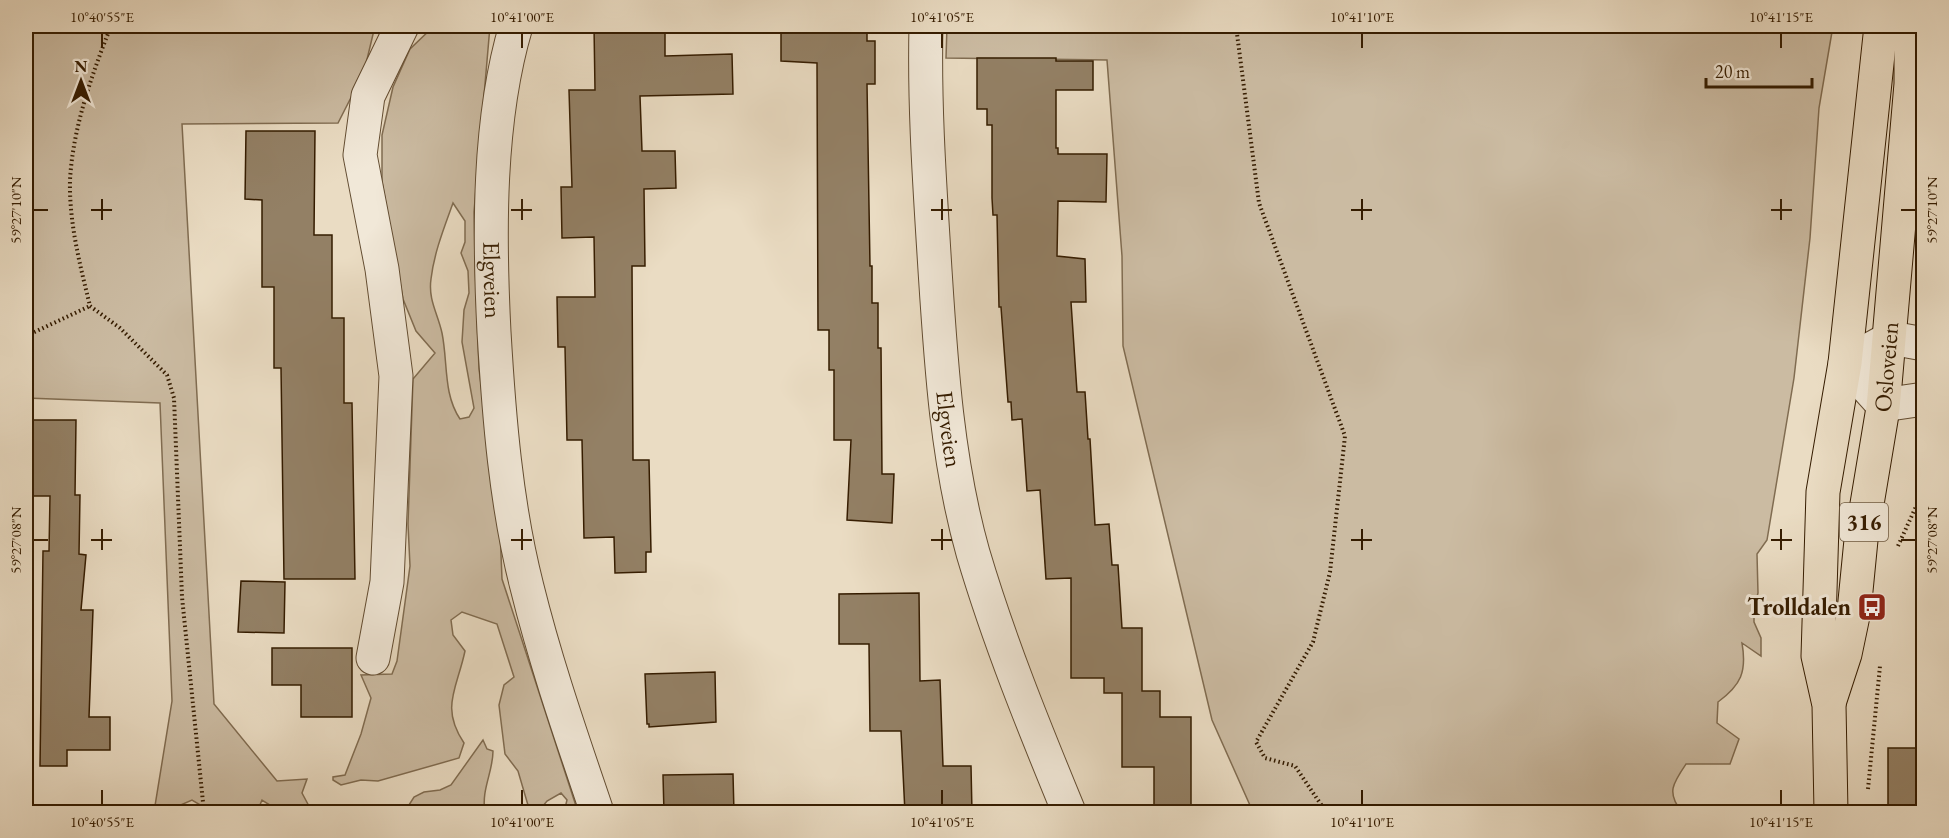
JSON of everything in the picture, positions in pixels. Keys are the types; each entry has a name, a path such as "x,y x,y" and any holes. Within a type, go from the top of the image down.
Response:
{"main road":[{"name":"Osloveien","path":"1831,813 1829,705 1818,656 1823,492 1845,363 1881,26"},
{"name":"Osloveien","path":"1829,705 1845,654 1854,611 1861,540 1883,405 1891,338 1911,84 1911,26"}],"street":[{"path":"373,658 387,582 392,510 396,376 382,270 360,156 368,96 402,26"},
{"name":"Elgveien","path":"516,26 503,88 490,243 503,449 526,585 548,665 597,813"},
{"name":"Elgveien","path":"926,26 928,160 941,358 952,453 973,552 1013,671 1069,813"},
{"path":"1923,344 1891,338 1845,363 1883,405 1923,399"}],"path":[{"path":"111,26 82,110 70,180 75,242 90,306 120,328 167,375 174,398 182,597 204,813"},
{"path":"1236,26 1259,203 1345,436 1330,572 1312,642 1256,742 1265,758 1295,766 1326,813"},
{"path":"26,336 90,306"},
{"path":"1896,550 1923,489"},
{"path":"1868,793 1880,663"}],"shaded area":[{"path":"26,26 375,26 364,72 338,123 182,124 214,704 277,781 307,779 302,793 310,808 318,812 274,812 273,807 262,800 257,812 212,812 192,800 169,812 154,812 172,701 160,403 26,398"},
{"path":"434,26 490,26 474,212 475,262 479,369 500,530 502,579 578,812 564,812 567,800 561,793 547,801 538,812 530,812 518,771 505,754 499,705 504,685 514,677 497,624 462,612 451,620 453,635 465,651 452,698 453,719 464,743 459,758 378,781 361,780 341,785 333,780 333,777 345,775 361,734 371,698 361,675 392,674 397,661 410,566 408,524 413,379 435,353 416,331 403,299 382,182 382,135 393,87 410,49","holes":["453,203 465,221 465,242 461,253 468,271 469,293 464,310 462,342 474,408 469,417 460,419 448,388 444,344 430,287 437,250"]},
{"path":"947,26 1833,26 1819,108 1810,238 1794,378 1767,540 1757,554 1758,593 1754,622 1761,638 1761,656 1742,643 1743,670 1737,684 1718,702 1717,723 1739,739 1730,764 1686,764 1673,788 1674,799 1682,812 1253,812 1212,720 1123,346 1122,256 1107,60 946,58"},
{"path":"483,740 487,749 493,751 485,796 485,812 342,812 364,807 409,805 414,797 424,792 440,790 451,785"}],"building":[{"path":"594,26 665,26 665,56 732,54 733,94 640,96 642,151 675,151 676,188 644,189 645,266 632,266 633,460 649,460 651,552 646,552 646,572 615,573 614,537 584,538 582,440 567,440 565,347 558,347 557,297 595,297 594,237 562,238 561,187 572,187 569,90 595,90"},
{"path":"781,26 867,26 867,41 875,41 875,84 867,84 870,266 872,266 872,303 878,303 878,348 881,348 882,474 894,474 892,523 847,520 851,440 834,440 834,370 829,370 829,330 818,330 817,63 781,61"},
{"path":"977,58 1056,58 1056,61 1093,61 1093,90 1056,90 1056,148 1058,148 1058,154 1107,154 1106,202 1058,201 1057,256 1085,259 1086,302 1071,302 1077,392 1085,392 1095,525 1109,524 1112,565 1118,565 1122,628 1142,628 1142,691 1160,691 1160,717 1191,717 1191,813 1154,813 1154,767 1122,767 1122,693 1104,693 1104,678 1071,678 1071,578 1046,579 1040,490 1027,491 1022,419 1012,420 1011,402 1008,402 1001,307 999,307 997,215 993,215 992,198 992,125 987,125 987,109 977,109"},
{"path":"246,131 315,131 314,235 332,235 332,318 344,318 344,403 352,403 355,579 284,579 281,368 274,368 274,287 262,287 262,200 245,199"},
{"path":"33,420 76,420 75,495 80,495 79,554 86,555 81,610 93,610 89,717 110,717 110,750 67,750 67,766 40,766 43,551 49,551 50,496 31,496"},
{"path":"241,581 285,582 284,633 238,632"},
{"path":"919,593 920,681 940,680 943,766 971,766 972,813 905,813 901,731 870,731 869,644 839,644 839,594"},
{"path":"272,648 352,648 352,717 301,717 301,685 272,685"},
{"path":"715,672 716,722 649,727 645,674"},
{"path":"1888,748 1923,748 1923,810 1888,810"},
{"path":"733,774 734,813 664,813 663,775"}],"place":[{"name":"Trolldalen","path":"1872,607"}]}
